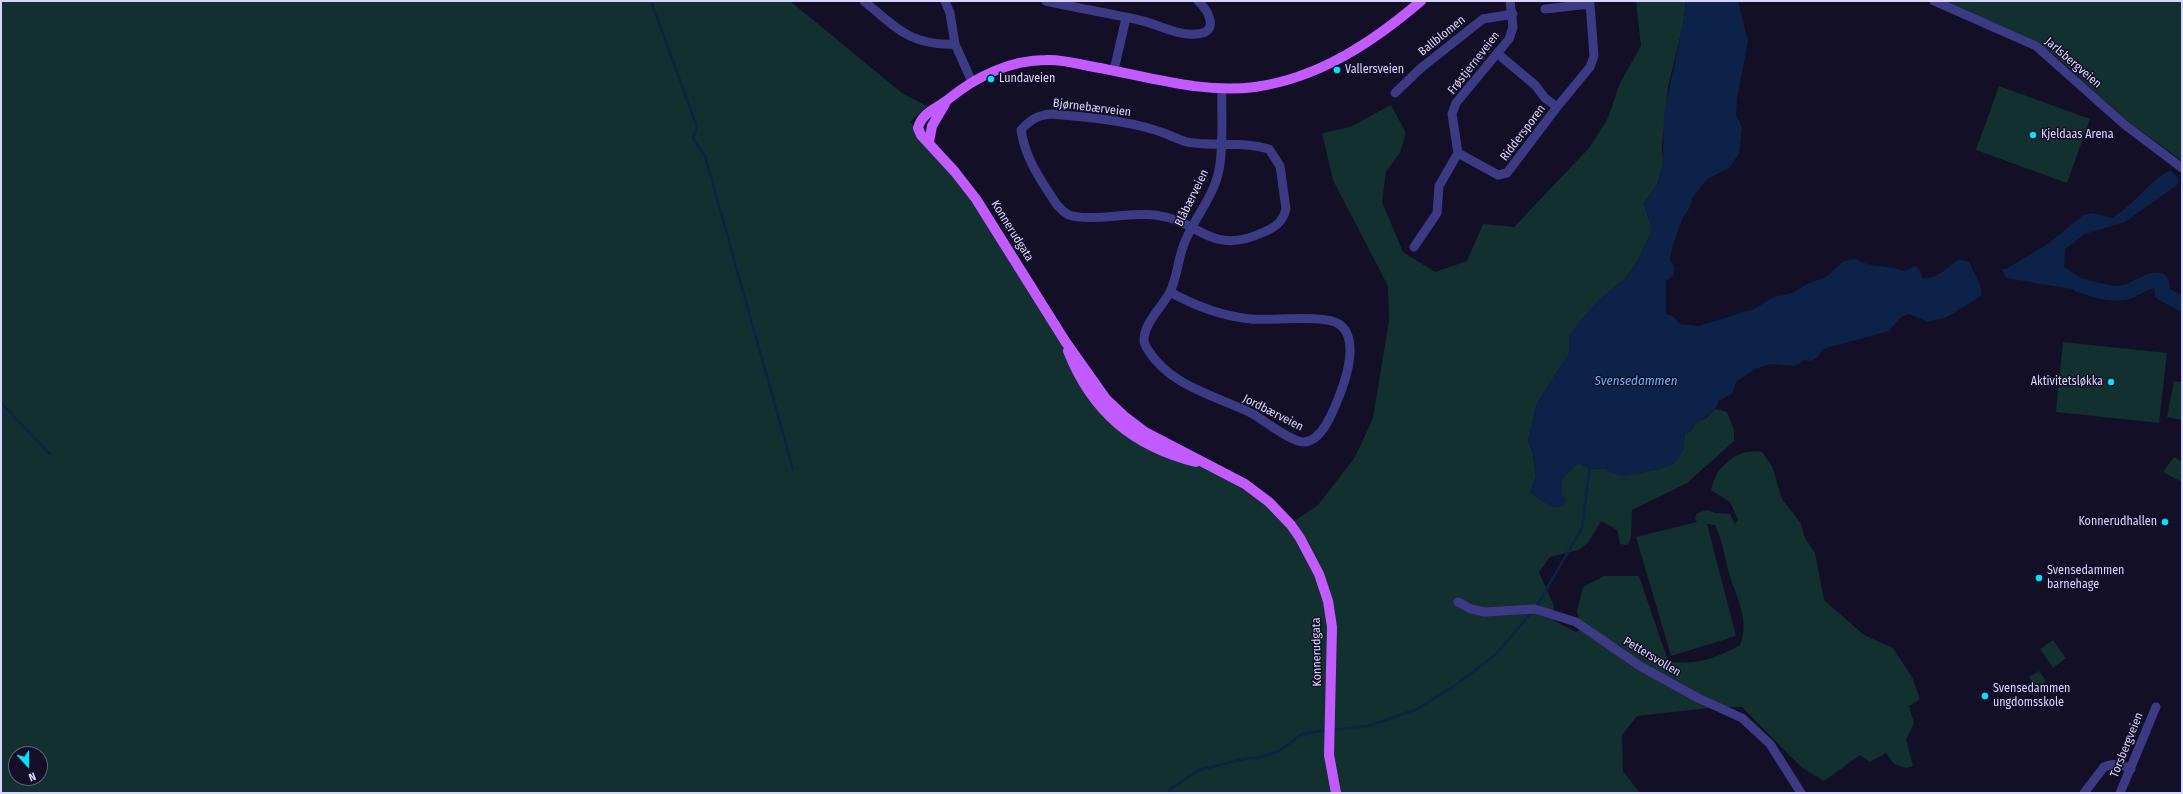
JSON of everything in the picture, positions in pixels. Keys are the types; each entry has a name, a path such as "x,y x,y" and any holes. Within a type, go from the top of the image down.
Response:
{"main road":[{"path":"972,82 1002,68 1032,60 1064,61 1179,84 1222,89 1248,88 1276,83 1321,69 1354,50 1421,1"},
{"name":"Konnerudgata","path":"972,82 946,102 932,126 929,142 976,199 1064,341 1103,394 1124,416 1145,432 1245,484 1269,502 1291,525 1300,538 1319,574 1328,601 1332,627 1329,744 1330,769 1336,793"}],"street":[{"path":"864,1 908,36 932,44 955,44"},
{"path":"945,1 950,13 955,44 972,82"},
{"path":"1046,1 1126,18 1185,34 1202,33 1208,28 1210,15 1198,1"},
{"name":"Frøstjerneveien","path":"1458,153 1452,114 1456,104 1509,39 1513,27 1513,14 1510,1"},
{"name":"Jarlsbergveien","path":"1934,1 2036,46 2125,125 2182,168"},
{"path":"1545,9 1590,2"},
{"name":"Riddersporen","path":"1458,153 1498,175 1506,173 1590,66 1594,56 1590,2"},
{"name":"Ballblomen","path":"1395,93 1427,63 1483,18 1513,14"},
{"path":"1114,70 1126,18"},
{"name":"Riddersporen","path":"1498,54 1535,85 1546,98 1557,107"},
{"name":"Blåbærveien","path":"1170,292 1180,254 1219,171 1222,89"},
{"name":"Bjørnebærveien","path":"1192,227 1173,218 1153,214 1084,217 1070,215 1062,211 1029,160 1023,145 1021,130 1032,119 1041,115 1052,114 1090,118 1141,127 1187,142 1221,143"},
{"path":"1192,227 1210,238 1234,242 1248,239 1270,230 1276,226 1284,215 1286,208 1282,176 1280,166 1274,154 1269,149 1255,145 1221,143"},
{"path":"1414,246 1437,213 1440,186 1458,153"},
{"name":"Jordbærveien","path":"1170,292 1192,304 1228,315 1268,320 1327,320 1340,325 1349,340 1348,367 1341,391 1332,412 1319,433 1305,442 1296,440 1251,413 1190,386 1170,375 1159,364 1144,344 1144,337 1154,317 1170,292"},
{"name":"Pettersvollen","path":"1458,602 1471,609 1485,612 1535,608 1576,622 1640,666 1698,698 1742,718 1770,744 1801,793"},
{"name":"Torsbergveien","path":"2120,793 2156,707"},
{"path":"2084,793 2104,767 2116,764 2131,769"}],"green space":[{"path":"1,1 790,1 902,93 927,106 910,122 961,178 1102,402 1215,468 1293,522 1318,505 1355,457 1373,418 1389,320 1388,286 1333,180 1322,133 1350,127 1391,105 1406,133 1400,153 1386,172 1382,202 1403,252 1435,272 1467,261 1483,224 1514,227 1590,147 1608,118 1620,83 1641,46 1636,1 1686,1 1683,25 1668,87 1662,146 1663,164 1658,183 1644,203 1652,230 1639,258 1626,278 1599,300 1569,336 1569,354 1537,403 1528,441 1533,454 1536,476 1530,493 1553,507 1562,494 1562,479 1578,463 1591,469 1605,468 1615,474 1636,474 1679,457 1683,449 1685,433 1692,430 1695,422 1706,418 1716,409 1727,412 1734,430 1734,441 1687,483 1632,510 1631,537 1628,545 1620,544 1617,530 1601,521 1588,543 1578,550 1550,557 1539,572 1554,606 1551,619 1576,632 1581,628 1577,611 1583,587 1604,576 1639,576 1668,661 1697,662 1706,660 1723,654 1740,645 1743,635 1743,616 1715,525 1707,524 1736,636 1671,656 1636,537 1697,522 1695,518 1697,513 1708,510 1715,513 1730,514 1735,524 1738,520 1730,502 1711,490 1713,482 1717,474 1729,460 1744,453 1753,451 1762,452 1772,466 1782,499 1800,522 1805,538 1815,553 1824,600 1864,635 1893,648 1912,677 1920,699 1909,706 1914,723 1906,739 1913,766 1906,768 1894,764 1886,753 1870,762 1860,755 1824,781 1801,767 1742,707 1719,707 1637,716 1622,735 1623,771 1640,793 1,793"},
{"path":"1941,1 2182,1 2182,161 2126,120 2053,54 2026,37"},
{"name":"Kjeldaas Arena","path":"1999,86 2090,119 2067,183 1976,150"},
{"name":"Aktivitetsløkka","path":"2063,342 2167,353 2159,423 2056,412"},
{"path":"2174,381 2182,382 2182,420 2167,417"},
{"path":"2174,457 2182,461 2182,482 2163,472"},
{"path":"2053,640 2066,658 2053,668 2040,649"},
{"path":"2039,671 2046,681 2037,688 2029,677"}],"water":[{"name":"Svensedammen","path":"1686,1 1738,1 1748,41 1737,99 1736,115 1742,127 1739,154 1729,168 1707,179 1692,198 1690,207 1682,220 1672,250 1670,260 1675,268 1673,276 1666,281 1666,314 1673,316 1680,324 1699,326 1754,309 1774,297 1793,293 1805,285 1826,277 1844,261 1856,259 1868,264 1904,271 1916,266 1920,271 1922,278 1927,278 1937,275 1959,259 1969,262 1981,287 1981,296 1947,317 1928,322 1909,314 1901,317 1889,331 1823,349 1814,360 1811,361 1805,360 1794,366 1771,364 1755,369 1736,382 1732,394 1719,401 1713,412 1695,422 1692,430 1685,433 1683,449 1673,464 1657,470 1624,476 1615,474 1605,468 1591,469 1578,463 1562,479 1562,494 1567,500 1563,507 1553,507 1530,493 1536,476 1533,454 1528,441 1537,403 1569,354 1569,336 1578,323 1599,300 1626,278 1639,258 1652,230 1644,203 1658,183 1663,164 1664,113 1683,25"},
{"path":"2170,170 2179,179 2177,185 2125,222 2085,234 2065,249 2064,267 2098,289 2096,293 2006,278 2002,269 2006,269 2049,243 2083,215 2093,213 2112,218 2127,207 2162,175"}],"waterway":[{"path":"651,1 697,127 693,138 705,156 793,469"},
{"path":"2079,285 2102,292 2120,293 2130,291 2150,281 2159,280 2162,284 2162,293 2182,304"},
{"path":"1,403 50,454"},
{"path":"1536,607 1582,528 1590,466"},
{"path":"1332,730 1368,726 1417,709 1457,684 1495,655 1533,611"},
{"path":"1168,793 1172,788 1199,770 1244,759 1262,757 1279,751 1302,734 1327,730"}],"place":[{"name":"Vallersveien","path":"1337,70"},
{"name":"Lundaveien","path":"991,79"},
{"name":"Kjeldaas Arena","path":"2033,135"},
{"name":"Aktivitetsløkka","path":"2111,382"},
{"name":"Konnerudhallen","path":"2165,522"},
{"name":"Svensedammen barnehage","path":"2039,578"},
{"name":"Svensedammen ungdomsskole","path":"1985,696"}]}
